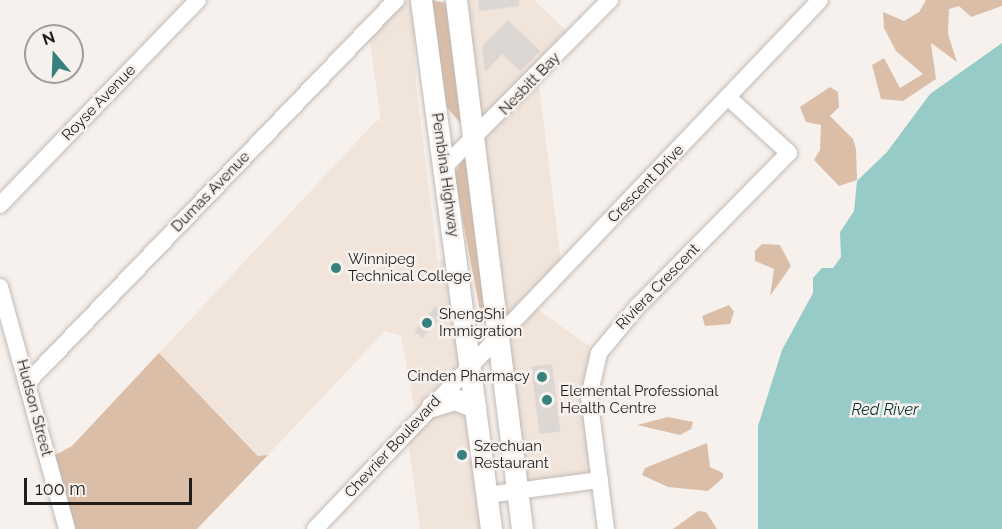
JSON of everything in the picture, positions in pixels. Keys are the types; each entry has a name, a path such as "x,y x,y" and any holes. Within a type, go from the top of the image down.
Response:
{"main road":[{"name":"Pembina Highway","path":"422,0 446,165 491,529"},
{"path":"456,0 476,134 522,529"},
{"path":"432,406 455,399 475,407"}],"street":[{"name":"Royse Avenue","path":"0,205 198,0"},
{"name":"Dumas Avenue","path":"27,383 396,0"},
{"name":"Nesbitt Bay","path":"446,165 476,134 490,125 610,0"},
{"name":"Crescent Drive","path":"471,365 729,98 820,0"},
{"name":"Riviera Crescent","path":"606,529 589,397 599,353 789,153 729,98"},
{"name":"Hudson Street","path":"0,286 67,529"},
{"name":"Chevrier Boulevard","path":"315,529 471,365"},
{"path":"487,495 600,480"}],"shaded area":[{"path":"431,0 446,3 462,125 444,104"},
{"path":"456,0 534,0 574,38 538,77 562,271 530,304 599,353 593,366 600,480 517,492"},
{"path":"926,0 1002,0 1002,6 971,17 959,6 949,9 948,34 957,62 931,43 936,79 903,101 881,99 872,65 884,58 900,88 923,74 896,51 884,28 883,12 904,21 919,12"},
{"name":"Winnipeg Technical College","path":"402,1 413,3 416,85 438,263 455,246 491,529 420,529 407,432 417,421 401,336 385,331 268,455 259,456 159,353 377,120 381,122 369,33"},
{"path":"830,87 838,92 839,107 830,116 853,139 856,149 857,180 839,186 814,160 820,150 821,125 806,122 800,107"},
{"path":"467,154 486,321 482,321 454,174"},
{"path":"762,244 780,245 791,266 770,296 774,269 755,261 755,251"},
{"path":"729,305 734,312 730,324 705,326 702,316"},
{"path":"159,353 258,456 268,455 197,529 67,529 48,459 72,446"},
{"path":"668,417 693,422 691,429 680,435 637,425"},
{"path":"707,443 710,467 723,473 723,478 708,491 668,487 642,475 645,468"},
{"path":"698,511 706,512 717,529 673,529"}],"water":[{"name":"Red River","path":"1002,43 1002,529 758,529 758,426 782,350 813,293 813,278 822,268 833,268 841,257 840,232 854,211 857,181 887,152 930,94"}],"building":[{"path":"478,0 519,0 519,6 479,11"},
{"path":"508,20 540,51 520,71 502,54 485,72 482,46"},
{"name":"ShengShi Immigration","path":"436,306 444,313 423,338 414,331"},
{"name":"Elemental Professional Health Centre","path":"552,364 560,431 539,434 531,367"}],"place":[{"name":"Winnipeg Technical College","path":"336,268"},
{"name":"ShengShi Immigration","path":"427,323"},
{"name":"Cinden Pharmacy","path":"542,377"},
{"name":"Elemental Professional Health Centre","path":"547,400"},
{"name":"Szechuan Restaurant","path":"462,455"}]}
